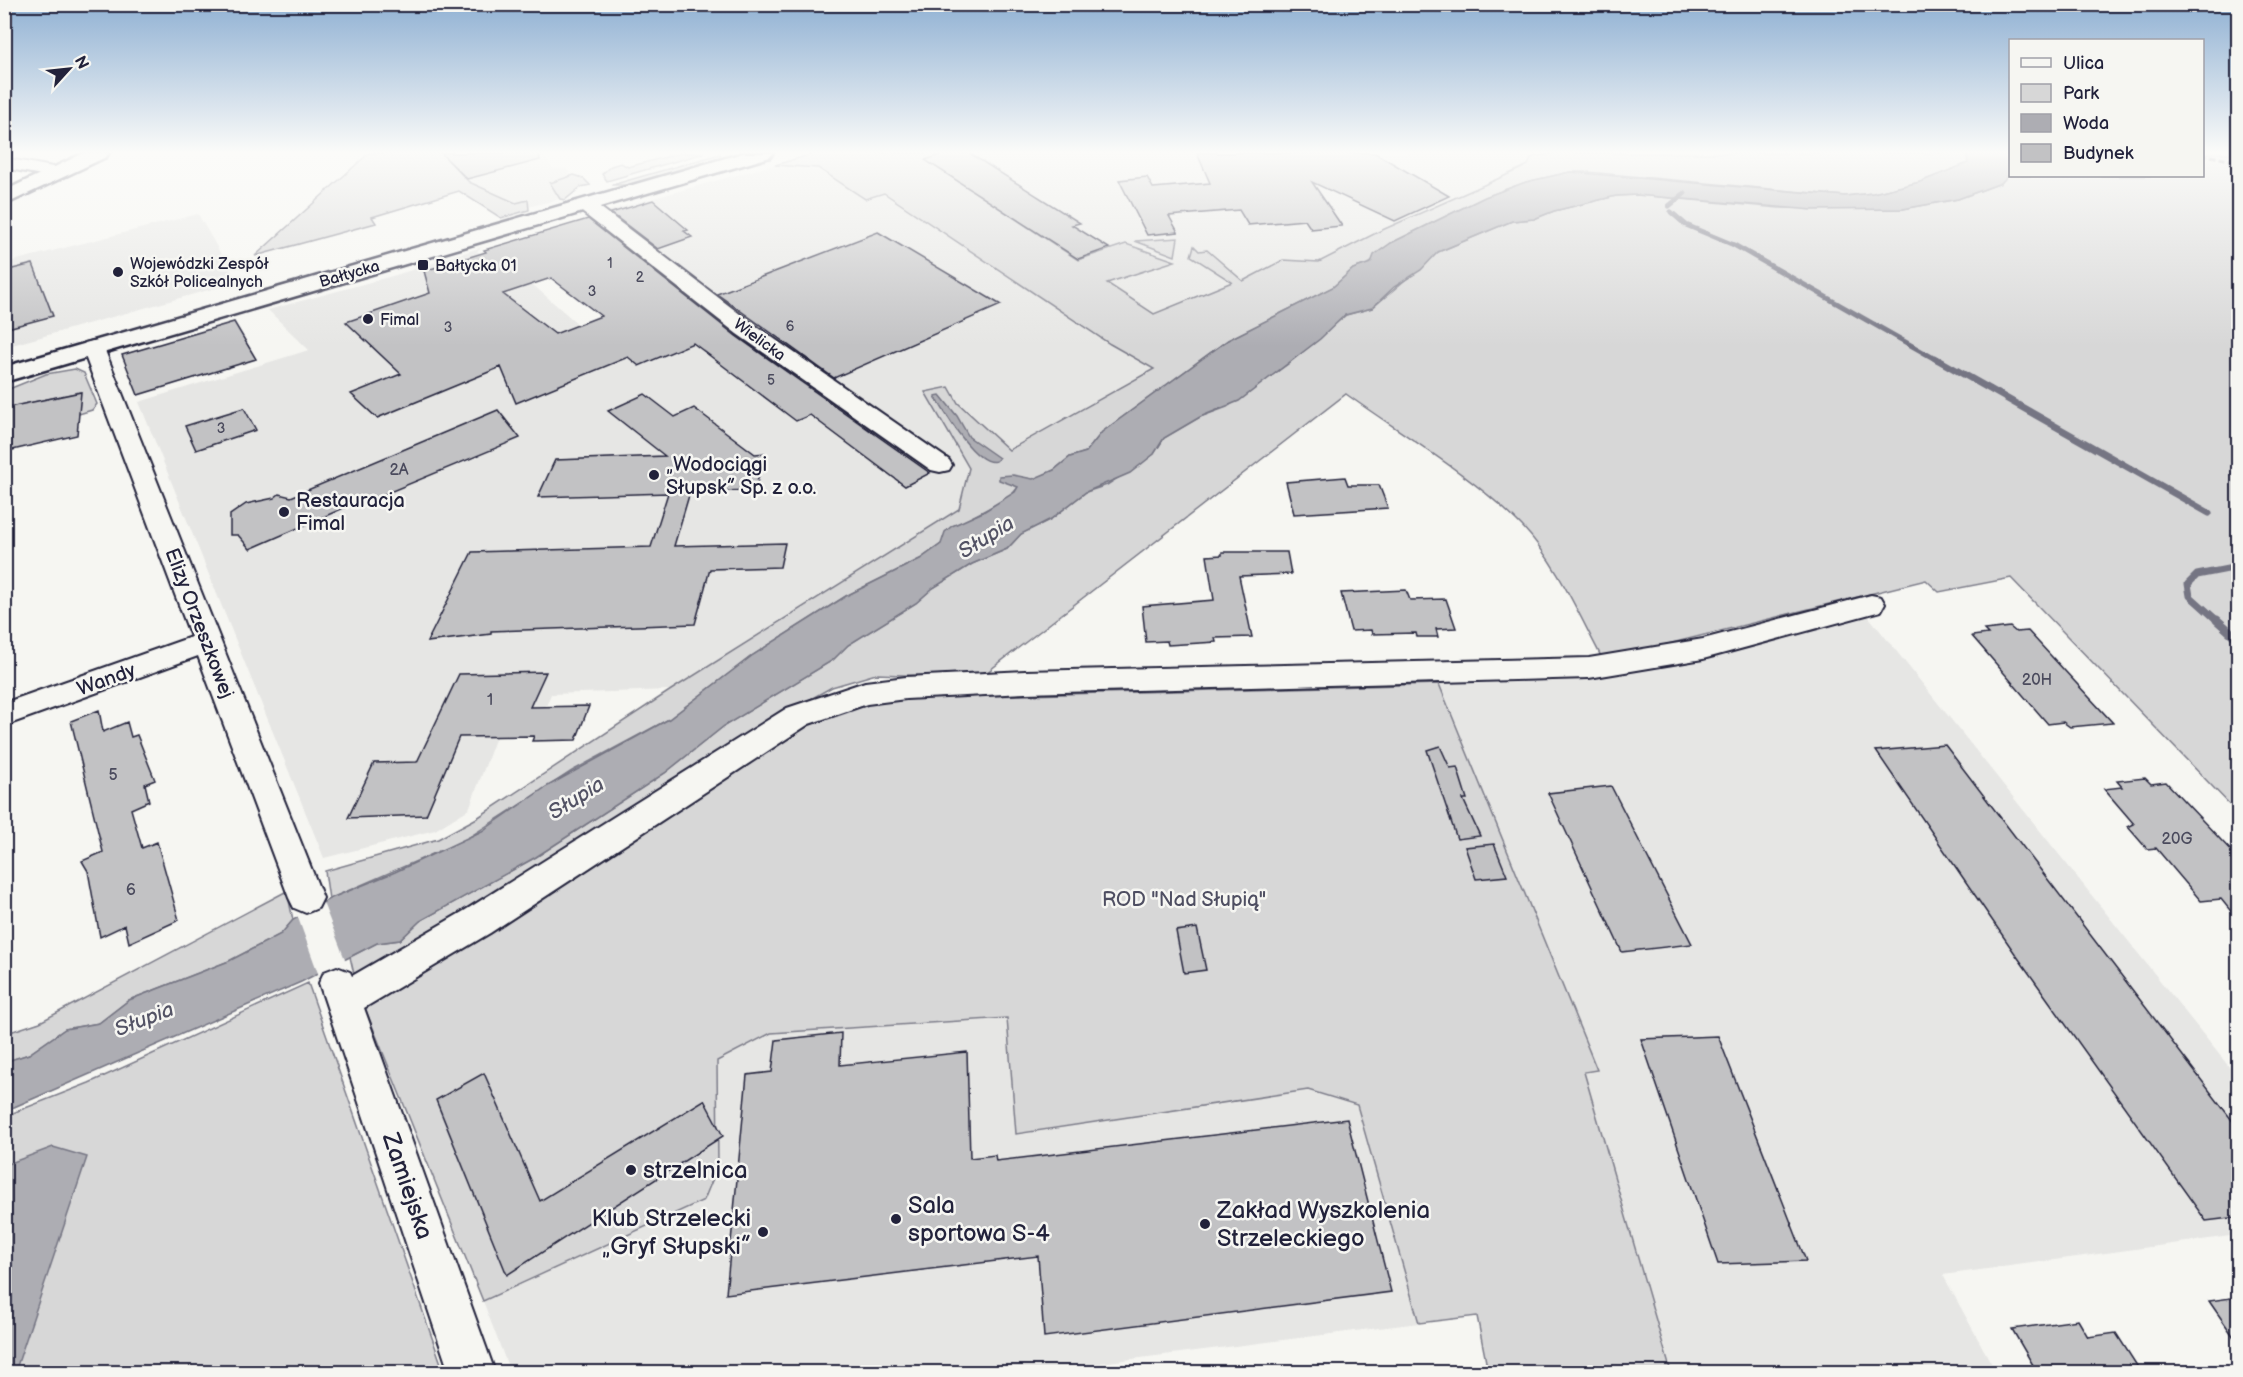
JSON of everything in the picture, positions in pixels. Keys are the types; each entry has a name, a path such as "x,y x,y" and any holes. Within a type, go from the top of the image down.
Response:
{"main road":[{"name":"Bałtycka","path":"4,375 543,217"}],"street":[{"name":"Wielicka","path":"601,217 745,329 940,465"},
{"name":"Elizy Orzeszkowej","path":"93,348 306,898"},
{"name":"Zamiejska","path":"472,1372 341,991 477,922 798,716 865,693 906,688 1024,682 1588,668 1703,649 1871,604"},
{"name":"Wandy","path":"4,715 208,642"}],"shaded area":[{"name":"Wojewódzki Zespół Szkół Policealnych","path":"185,217 200,217 237,282 5,347 5,263"},
{"path":"591,217 1415,217 1380,231 1323,261 1111,343 1155,369 1009,450 958,403 949,387 925,392 969,468 960,508 671,690 551,694 534,736 496,737 469,809 435,830 324,858 139,402 309,350 268,310 396,275 482,247 477,251 494,268 509,264 579,325 681,286"},
{"path":"1865,612 2238,1078 2238,1235 1943,1275 1996,1372 1671,1372 1584,1072 1597,1069 1439,684 1612,675"},
{"path":"1007,1018 1016,1134 1308,1090 1357,1105 1419,1323 1029,1372 510,1372 483,1301 704,1200 718,1166 717,1061 771,1033"}],"green space":[{"path":"298,217 372,217 376,223 255,256"},
{"path":"920,217 1013,217 1078,260 1126,244 1175,261 1107,283 1154,314 1232,282 1191,256 1194,246 1199,251 1207,250 1243,281 1283,260 1319,262 1411,217 1444,217 1391,243 1371,263 1353,269 1333,287 1228,340 1102,432 1086,452 1070,457 1054,470 1018,487 1010,497 964,521 941,544 920,559 846,596 753,655 669,719 572,771 465,840 329,899 325,871 438,839 477,818 671,690 959,509 969,468 925,392 949,387 958,403 1009,450 1154,369 1110,344"},
{"path":"2238,217 2238,813 2011,578 1939,592 1926,580 1603,660 1557,573 1522,526 1460,473 1346,394 986,673 930,676 876,674 832,687 777,718 357,987 350,957 377,943 400,940 420,921 536,857 665,773 724,726 833,660 848,645 916,603 933,588 972,564 1007,549 1021,534 1051,519 1086,492 1107,485 1154,454 1164,438 1200,417 1227,407 1288,364 1346,315 1372,308 1438,252 1512,221 1534,219"},
{"path":"1178,238 1175,256 1135,241"},
{"path":"75,369 84,373 97,404 92,410 79,414 80,392 5,408 4,391 46,374"},
{"name":"ROD \"Nad Słupią\"","path":"1439,684 1597,1070 1584,1072 1671,1372 1488,1372 1477,1316 1419,1323 1357,1105 1308,1090 1016,1134 1007,1018 771,1033 717,1061 718,1166 704,1200 483,1301 365,1008 605,849 812,719 857,703 911,698"},
{"path":"287,891 293,920 281,934 229,961 129,1000 99,1023 65,1029 29,1054 5,1062 4,1034 40,1022"},
{"path":"308,983 444,1372 5,1372 5,1116 89,1083"}],"water":[{"name":"Słupia","path":"1444,217 1538,217 1512,221 1438,252 1421,270 1394,287 1372,308 1345,315 1320,339 1239,401 1200,417 1164,438 1154,454 1130,473 1086,492 1051,519 1021,534 1007,549 972,564 933,588 916,603 848,645 833,660 724,726 665,773 536,857 420,921 400,940 377,943 301,982 5,1111 4,1062 29,1054 65,1029 99,1023 129,1000 229,961 281,934 293,920 329,899 395,872 482,831 546,787 669,719 753,655 846,596 920,559 941,544 945,532 952,526 983,512 1015,492 1018,487 999,480 999,476 1013,475 1033,479 1054,470 1070,457 1086,452 1102,432 1228,340 1333,287 1353,269 1371,263 1374,255 1391,243"},
{"path":"940,395 957,416 969,437 999,458 996,461 988,461 979,456 961,437 935,396"},
{"path":"53,1147 87,1157 15,1372 5,1372 5,1165"}],"pier":[{"path":"322,900 346,962 319,976 297,915"}],"building":[{"path":"617,217 673,217 688,230 684,231 692,237 658,249"},
{"path":"1013,217 1071,217 1080,223 1072,225 1109,248 1078,259"},
{"path":"1138,217 1170,217 1178,232 1147,235"},
{"path":"1243,217 1336,217 1342,226 1311,229 1305,220 1248,225"},
{"path":"1387,217 1403,217 1395,221"},
{"path":"588,219 736,336 930,473 905,486 810,415 796,421 693,343 639,366 628,357 516,403 501,367 377,418 351,394 401,374 346,322 430,293 424,271 486,252 484,250","holes":["551,278 601,316 555,334 503,294"]},
{"path":"878,232 1001,305 834,378 717,294"},
{"path":"33,264 53,316 4,329 4,271"},
{"path":"234,322 256,359 138,395 122,355"},
{"path":"81,392 77,435 4,452 4,408"},
{"path":"645,394 675,417 694,408 755,454 765,453 755,490 690,492 674,546 785,543 780,567 710,569 695,624 491,631 491,634 427,642 472,552 651,547 668,493 538,497 555,460 665,456 608,411"},
{"path":"244,408 256,430 196,450 185,426"},
{"path":"498,410 520,438 373,499 369,497 250,549 238,535 230,535 230,515 246,504 274,498 279,494 291,497"},
{"path":"1345,477 1348,485 1379,485 1388,508 1294,514 1286,482"},
{"path":"1222,552 1287,552 1291,574 1239,576 1252,637 1215,638 1216,642 1168,645 1167,641 1146,642 1142,606 1214,600 1207,556 1222,555"},
{"path":"1406,590 1410,600 1446,599 1456,628 1436,629 1438,637 1417,637 1416,633 1372,634 1371,630 1351,631 1341,593"},
{"path":"2010,627 2016,632 2028,631 2113,723 2070,727 2063,722 2048,724 1972,636 1988,634 1984,630"},
{"path":"546,672 530,707 589,706 576,740 532,741 534,736 459,737 426,815 348,818 374,763 417,762 459,674"},
{"path":"99,710 103,732 127,722 131,737 137,735 155,780 145,784 149,801 131,809 142,848 157,842 179,920 129,943 125,925 100,937 88,871 82,861 103,852 71,721"},
{"path":"1945,745 2238,1128 2238,1217 2206,1221 2016,955 1876,751"},
{"path":"1440,746 1450,768 1457,767 1467,799 1463,799 1480,836 1457,839 1427,750"},
{"path":"2145,778 2151,784 2166,782 2238,858 2238,920 2221,899 2201,901 2156,848 2147,849 2128,827 2134,824 2104,789 2122,787 2117,781"},
{"path":"1611,786 1692,944 1622,952 1548,793"},
{"path":"1494,844 1507,876 1476,879 1465,847"},
{"path":"1197,928 1206,970 1184,973 1176,931"},
{"path":"841,1033 840,1065 967,1052 970,1158 995,1155 996,1161 1347,1119 1391,1292 1044,1337 1038,1256 726,1294 747,1075 772,1072 776,1040"},
{"path":"1718,1036 1806,1261 1718,1264 1641,1039"},
{"path":"484,1073 540,1201 704,1100 723,1136 507,1275 436,1100"},
{"path":"2238,1297 2238,1343 2209,1301"},
{"path":"2078,1320 2088,1337 2116,1333 2141,1372 2037,1372 2012,1329"}],"waterway":[{"path":"1677,217 1686,225 1734,245 1937,360"},
{"path":"1935,358 2209,513"},
{"path":"2219,622 2190,596 2188,584 2197,575 2238,567"},
{"path":"2217,620 2238,639"}],"place":[{"name":"Bałtycka 01","path":"423,265"},
{"name":"Wojewódzki Zespół Szkół Policealnych","path":"118,272"},
{"name":"Fimal","path":"368,319"},
{"name":"„Wodociągi Słupsk” Sp. z o.o.","path":"654,475"},
{"name":"Restauracja Fimal","path":"284,512"},
{"name":"strzelnica","path":"631,1170"},
{"name":"Sala sportowa S-4","path":"896,1219"},
{"name":"Zakład Wyszkolenia Strzeleckiego","path":"1205,1224"},
{"name":"Klub Strzelecki „Gryf Słupski”","path":"763,1232"}]}
